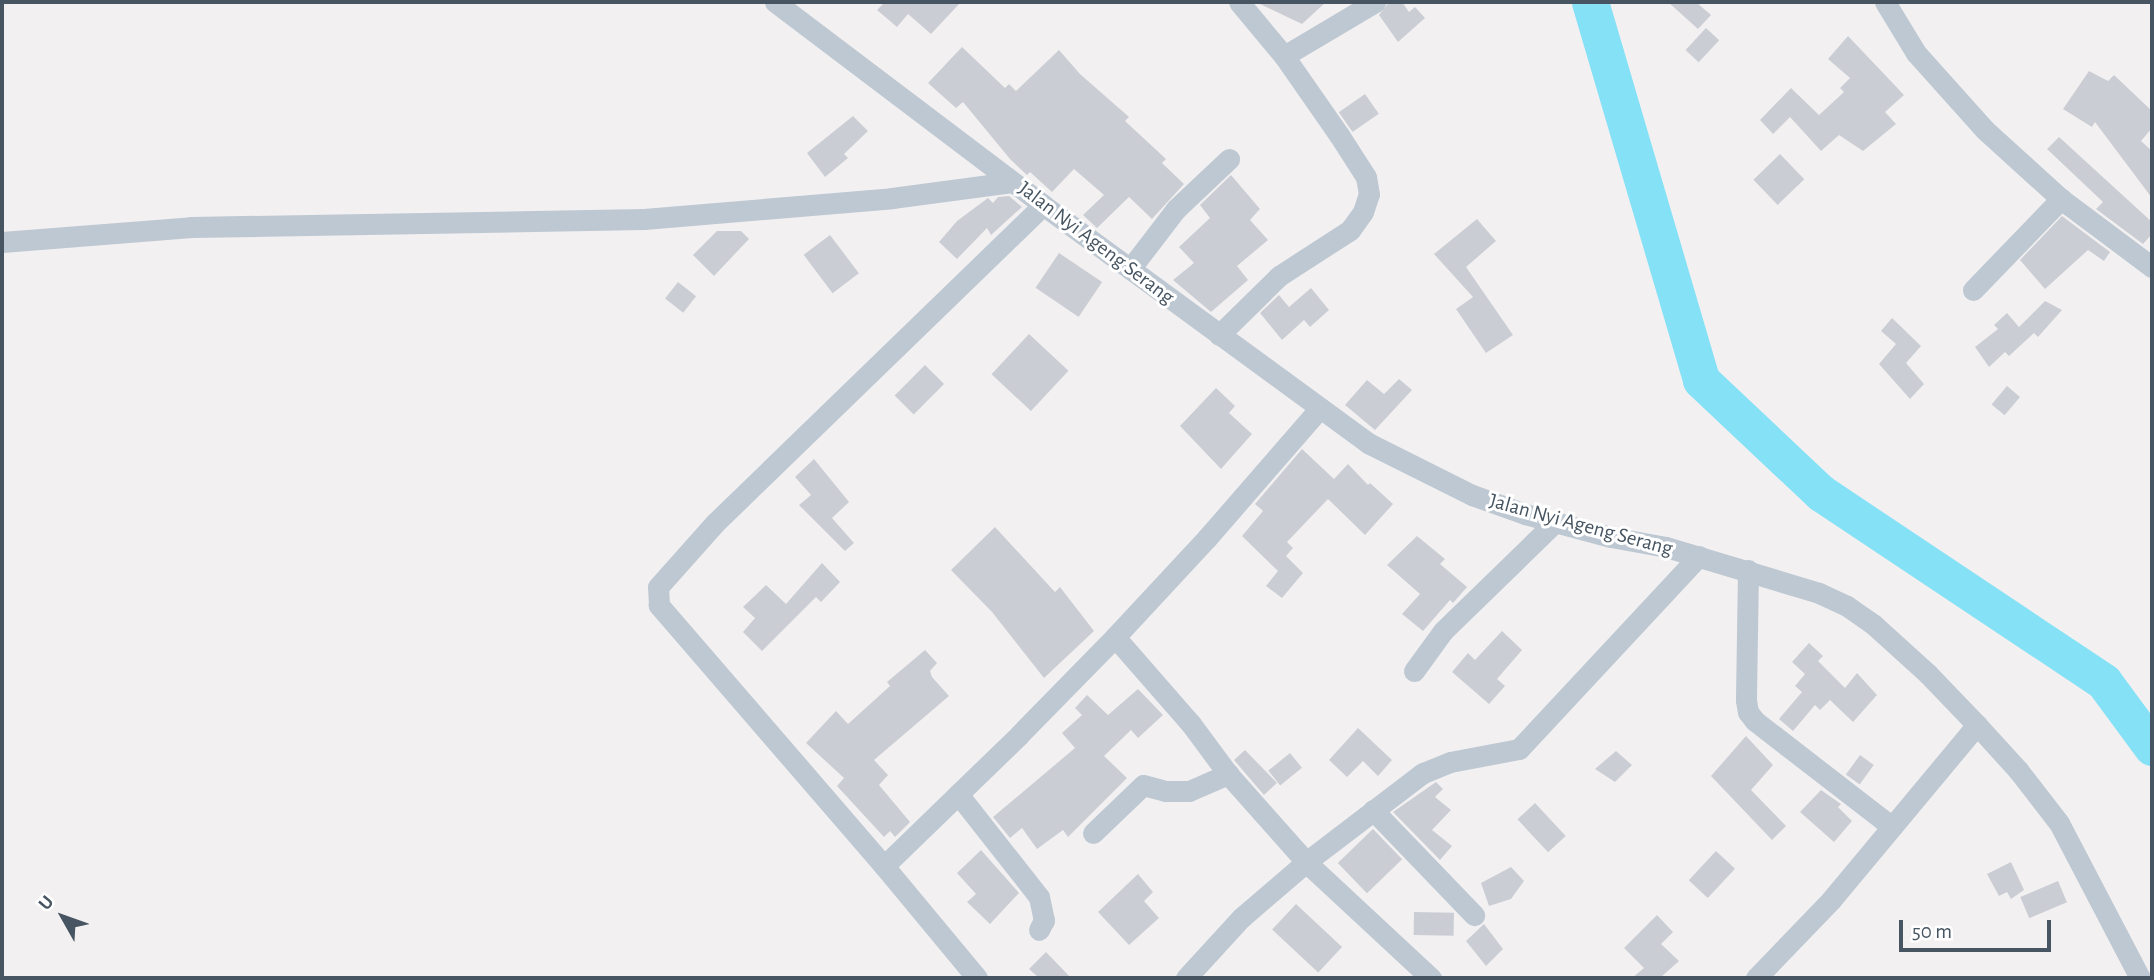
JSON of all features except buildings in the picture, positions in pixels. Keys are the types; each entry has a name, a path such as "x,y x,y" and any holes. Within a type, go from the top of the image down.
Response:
{"street":[{"name":"Jalan Nyi Ageng Serang","path":"775,2 1012,182 1368,443 1413,468 1472,495 1555,522 1748,570 1819,593 1847,606 1874,625 1928,674 1977,725 2059,823 2140,978"},
{"path":"1219,335 1279,276 1350,230 1363,212 1368,194 1366,177 1284,56 1239,2"},
{"path":"1284,56 1375,2"},
{"path":"1885,2 1916,53 1993,137 2061,199 2152,267"},
{"path":"1130,269 1176,209 1229,159"},
{"path":"2,243 191,227 644,219 892,198 1012,182"},
{"path":"1973,290 2061,199"},
{"path":"977,978 659,605 658,587 724,513 1043,205"},
{"path":"884,866 1115,637 1207,538 1320,408"},
{"path":"1414,671 1443,631 1555,522"},
{"path":"1186,978 1241,918 1306,862 1423,773 1438,766 1519,749 1699,556"},
{"path":"1748,570 1748,712 1755,721 1892,827"},
{"path":"1115,637 1191,724 1228,774 1306,862 1431,978"},
{"path":"1756,978 1831,900 1977,725"},
{"path":"1093,833 1143,785 1165,791 1189,791 1228,774"},
{"path":"958,794 1039,897 1044,920 1039,930"},
{"path":"1373,810 1474,915"}],"waterway":[{"path":"1590,2 1701,380 1821,493 2104,682 2152,747"}]}
